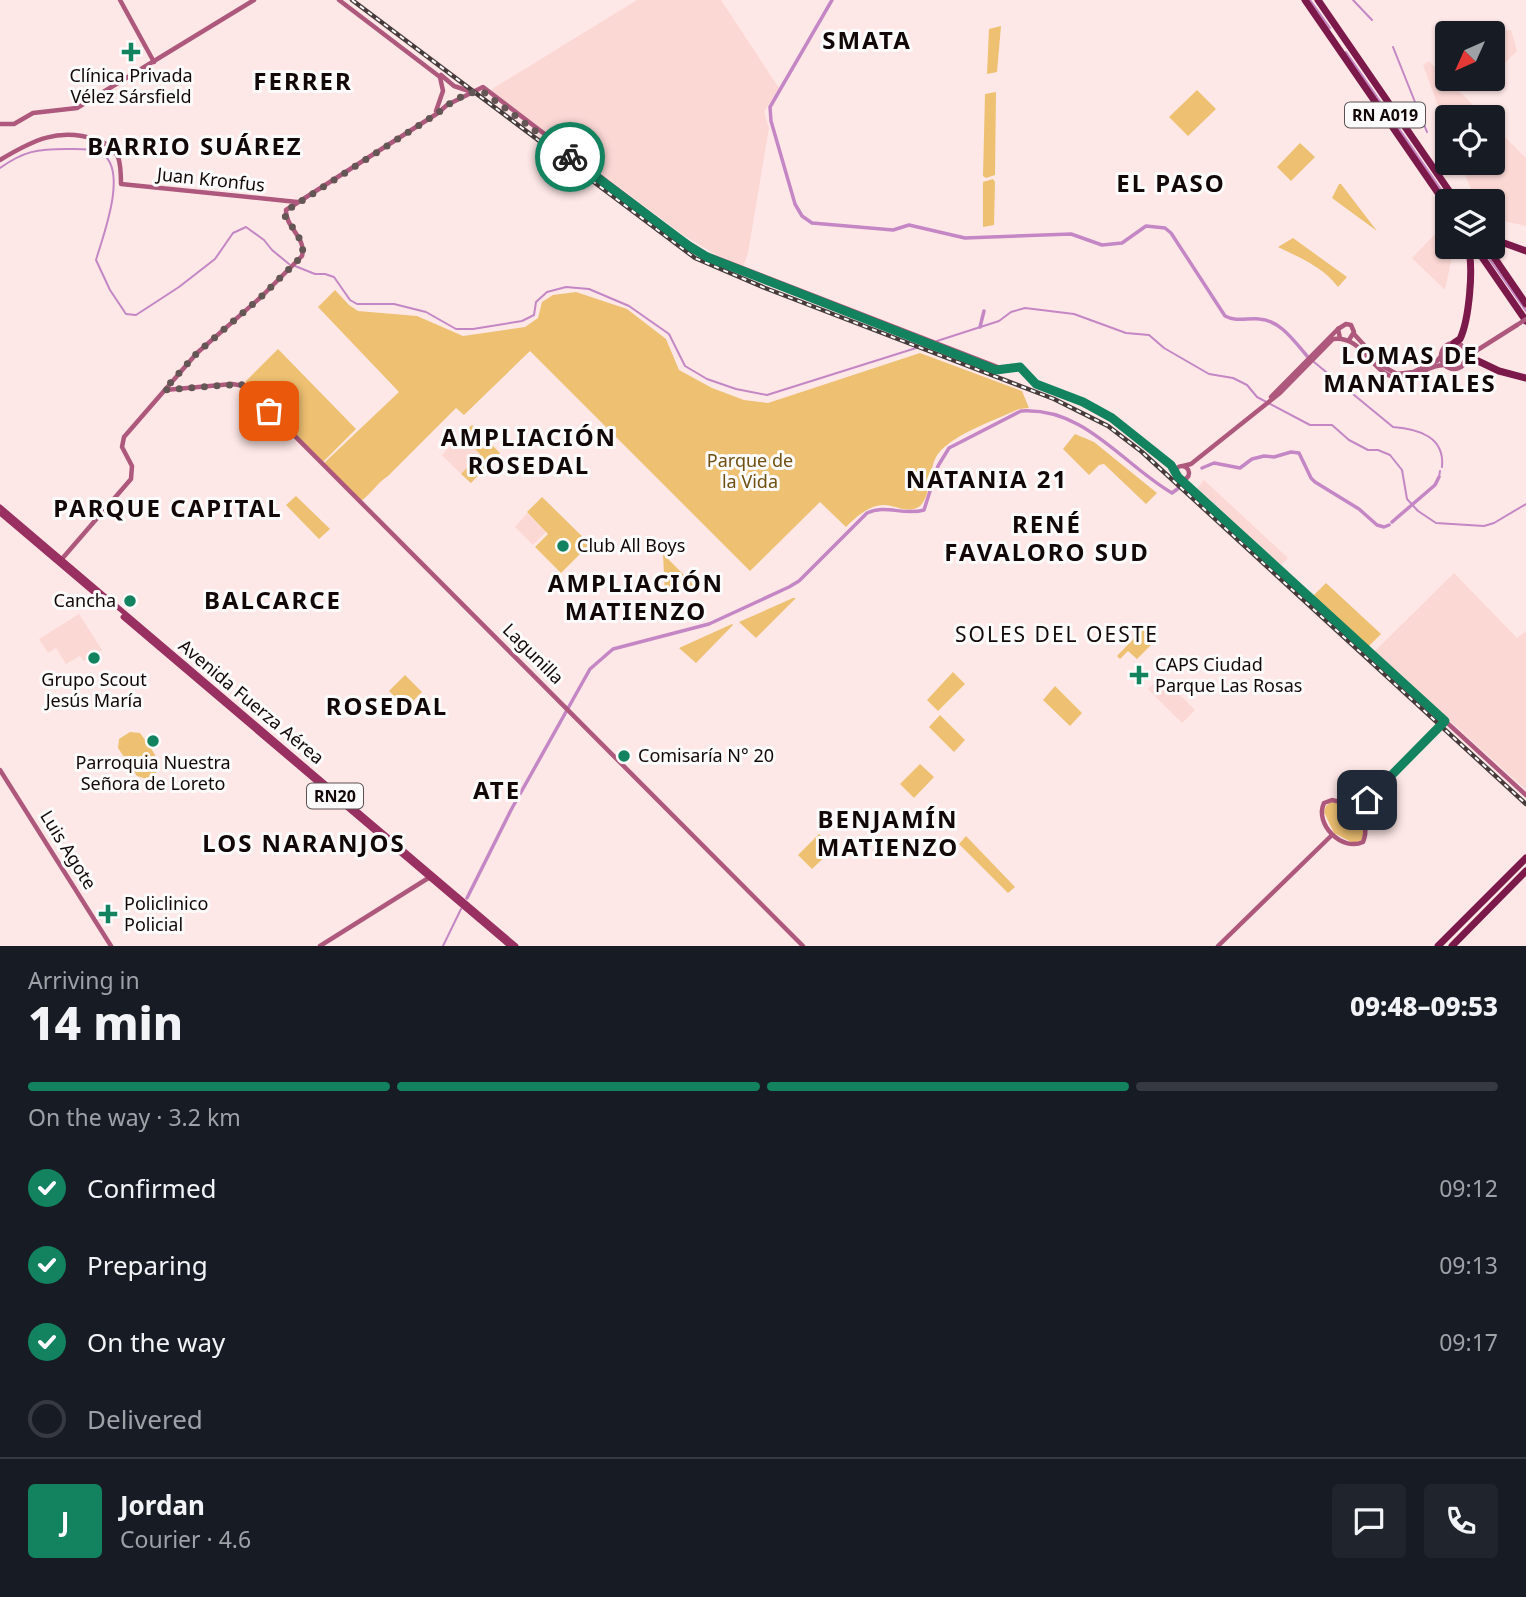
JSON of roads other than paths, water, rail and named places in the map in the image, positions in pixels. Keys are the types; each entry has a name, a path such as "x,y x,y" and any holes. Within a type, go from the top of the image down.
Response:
{"highway":[{"name":"RN A019","path":"1305,0 1435,190"},
{"name":"RN A019","path":"1318,0 1449,189"},
{"path":"1505,243 1526,251"},
{"path":"1458,344 1464,328 1471,272 1469,259"},
{"path":"1483,259 1526,320"},
{"path":"1495,259 1526,304"},
{"path":"1466,360 1478,361 1496,371 1526,378"},
{"path":"1438,946 1526,856"},
{"path":"1452,946 1524,873"}],"main road":[{"path":"120,0 154,62"},
{"path":"0,124 13,124 33,113 77,108 254,0"},
{"path":"341,0 455,87 459,93 455,101"},
{"path":"341,0 438,75 443,83 443,93 432,116"},
{"path":"443,93 448,86 480,91 700,253 996,370 1020,367 1036,384 1097,409 1165,461 1181,479 1526,795"},
{"path":"59,560 131,479 132,469 123,451 123,440 197,353 295,264 302,254 302,243 284,213 455,101 480,91"},
{"path":"443,93 446,101 455,101"},
{"name":"Juan Kronfus","path":"0,160 23,146 57,134 88,138 107,144 115,152 119,160 121,184 299,202"},
{"path":"1174,470 1195,460 1263,405 1331,340 1349,340 1383,372 1395,377 1409,377 1439,364 1454,368 1478,348 1526,320"},
{"path":"1270,399 1344,324 1349,324 1354,329 1359,342 1384,367 1397,374 1413,372 1435,362 1442,355"},
{"path":"1338,329 1340,338"},
{"path":"1349,340 1354,334"},
{"path":"1445,365 1442,355 1444,347 1458,344 1478,348"},
{"path":"1458,344 1466,352 1466,360"},
{"name":"Lagunilla","path":"164,390 241,384 429,569 803,946"},
{"path":"1181,479 1185,480 1195,460"},
{"path":"1165,461 1182,466 1190,484 1199,494"},
{"name":"Avenida Fuerza Aérea","path":"0,510 516,946"},
{"name":"Avenida Fuerza Aérea","path":"59,560 510,946"},
{"path":"1356,811 1445,721"},
{"name":"Luis Agote","path":"0,769 111,946"},
{"path":"1329,800 1341,802 1356,811 1366,828 1363,842 1351,845 1332,835 1322,815 1324,803 1329,800"},
{"path":"1218,946 1332,835"},
{"path":"320,946 430,877"},
{"path":"460,903 468,904"}],"waterway":[{"path":"832,0 770,107 771,121 795,204 802,216 812,223 893,230 909,225 965,238 1071,234 1102,245 1122,243 1146,226 1165,228 1171,233 1225,316 1274,323 1286,332 1307,356"},
{"path":"1310,0 1330,28"},
{"path":"1353,0 1372,20"},
{"path":"1393,47 1427,132"},
{"path":"1346,52 1441,189"},
{"path":"0,168 16,158 39,151 86,149 104,155 111,164 113,190 108,221 96,260 110,290 126,314 136,315 179,287 215,259 233,233 246,227 289,264"},
{"path":"1489,259 1526,311"},
{"path":"295,266 315,274 334,277 350,300 357,304 394,304 426,312 456,329 522,321 534,315 536,302 547,292 566,287 589,289 629,306 669,334 685,366 707,379 736,389 767,395 932,343"},
{"path":"937,341 999,321 1011,312 1025,308 1074,314 1126,333 1149,335 1164,348 1209,374 1233,378 1247,385 1257,397 1310,425 1332,425 1349,440 1368,450 1378,450 1390,455 1402,470 1407,499 1418,511 1436,523 1484,526 1526,504"},
{"path":"980,327 984,311"},
{"path":"1314,362 1393,427 1428,436 1439,448 1442,467"},
{"path":"467,898 511,810 590,669 613,649 709,624 789,587 799,581 867,513 881,510 924,510 938,466 949,448 1021,411 1044,412 1065,418 1084,428 1172,493 1184,484"},
{"path":"1202,468 1214,463 1240,468 1252,459 1299,453 1315,482 1359,509 1377,525 1389,525"},
{"path":"1439,477 1440,471"},
{"path":"1392,522 1435,485 1439,477"},
{"path":"443,946 461,909"}],"railway":[{"path":"352,0 695,258 765,288 1054,399 1108,426 1142,452 1526,804"}],"place":[{"name":"Clínica Privada Vélez Sársfield","path":"131,52"},
{"name":"Club All Boys","path":"563,546"},
{"name":"Cancha","path":"130,601"},
{"name":"Grupo Scout Jesús María","path":"94,658"},
{"name":"CAPS Ciudad Parque Las Rosas","path":"1139,675"},
{"name":"Parroquia Nuestra Señora de Loreto","path":"153,741"},
{"name":"Comisaría N° 20","path":"624,756"},
{"name":"Policlinico Policial","path":"108,914"}],"district":[{"name":"SMATA","path":"867,41"},
{"name":"FERRER","path":"303,82"},
{"name":"BARRIO SUÁREZ","path":"195,147"},
{"name":"EL PASO","path":"1171,184"},
{"name":"LOMAS DE MANATIALES","path":"1410,370"},
{"name":"AMPLIACIÓN ROSEDAL","path":"529,452"},
{"name":"NATANIA 21","path":"987,480"},
{"name":"PARQUE CAPITAL","path":"168,509"},
{"name":"RENÉ FAVALORO SUD","path":"1047,539"},
{"name":"AMPLIACIÓN MATIENZO","path":"636,598"},
{"name":"BALCARCE","path":"273,601"},
{"name":"SOLES DEL OESTE","path":"1057,635"},
{"name":"ROSEDAL","path":"387,707"},
{"name":"ATE","path":"497,791"},
{"name":"BENJAMÍN MATIENZO","path":"888,834"},
{"name":"LOS NARANJOS","path":"304,844"}],"park label":[{"name":"Parque de la Vida","path":"750,471"}]}
